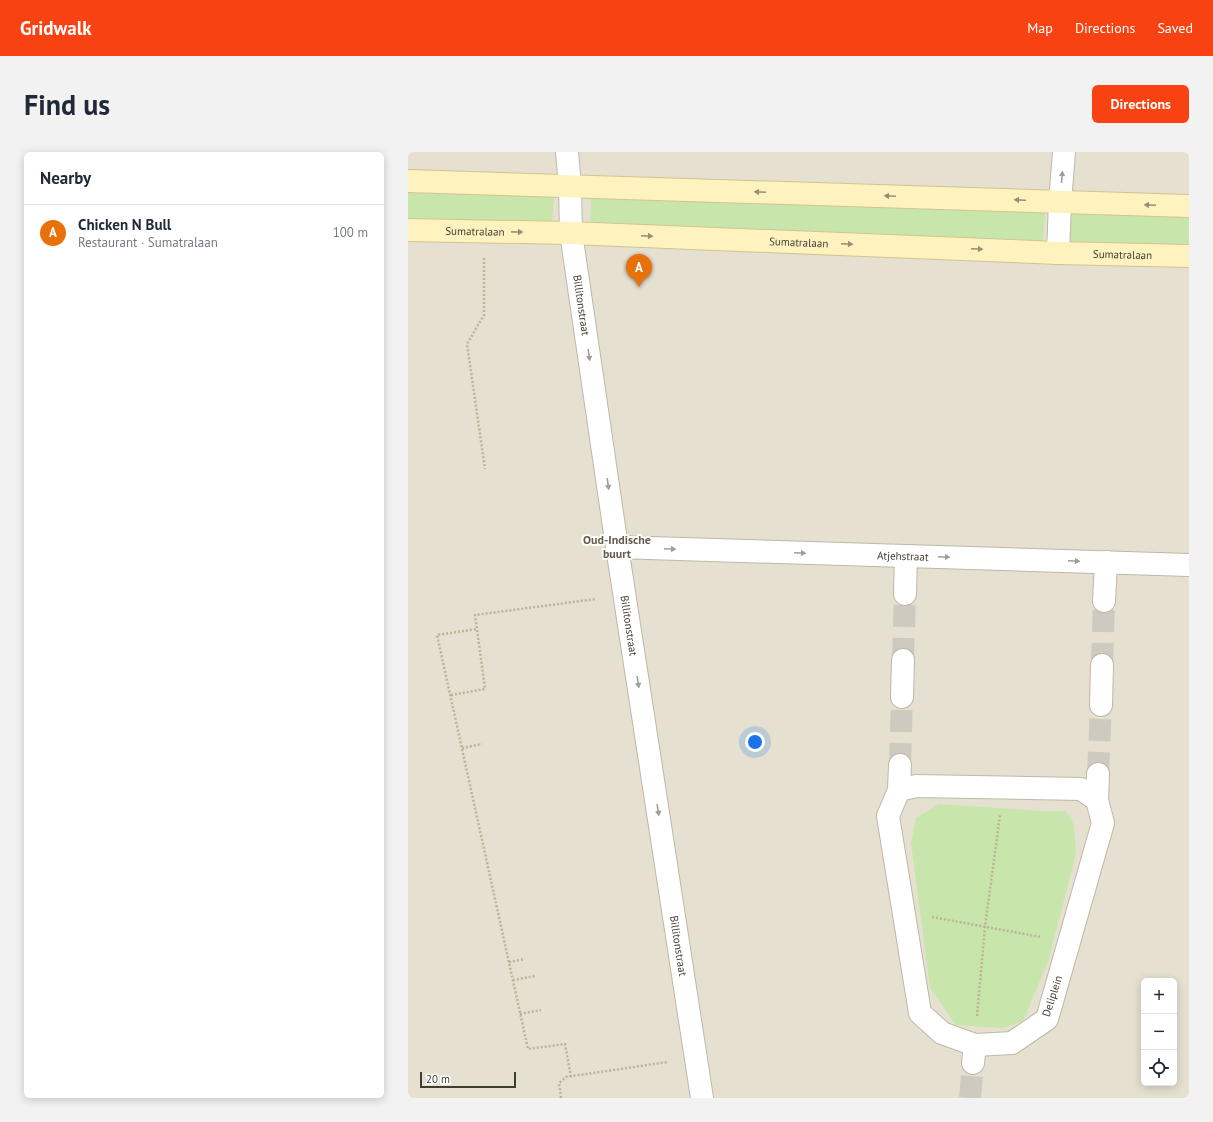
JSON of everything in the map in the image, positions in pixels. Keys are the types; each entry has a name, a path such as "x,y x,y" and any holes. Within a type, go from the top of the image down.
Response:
{"main road":[{"path":"408,181 1189,206"},
{"name":"Sumatralaan","path":"408,230 571,234 1189,256"}],"street":[{"name":"Billitonstraat","path":"567,152 570,186 571,234 702,1098"},
{"path":"1058,252 1064,152"},
{"name":"Atjehstraat","path":"618,547 1189,565"},
{"path":"905,594 906,556"},
{"path":"1104,601 1106,562"},
{"path":"902,697 903,660"},
{"path":"1101,705 1102,665"},
{"name":"Deliplein","path":"900,766 899,790 888,816 920,1013 942,1033 974,1054 1012,1043 1047,1019 1102,823 1097,800 1098,774"},
{"path":"899,790 916,786 1081,789 1097,800"}],"path":[{"path":"484,232 484,315 467,344 485,469"},
{"path":"450,695 485,689 475,614 625,595"},
{"path":"477,629 437,635 528,1049 564,1044 571,1077"},
{"path":"462,748 482,744"},
{"path":"974,1054 985,927 1003,788"},
{"path":"904,912 1069,942"},
{"path":"509,962 525,959"},
{"path":"513,980 535,976"},
{"path":"520,1014 541,1010"},
{"path":"562,1098 559,1083 566,1077 696,1058"}],"shaded area":[{"path":"408,152 1189,152 1189,1098 408,1098"}],"green space":[{"path":"408,190 554,195 552,226 408,221"},
{"path":"591,195 1045,211 1043,244 590,228"},
{"path":"1066,210 1189,215 1189,248 1065,245"},
{"path":"939,804 1040,811 1066,811 1074,825 1076,854 1048,962 1023,1021 1003,1028 956,1025 930,988 911,843 916,818"}],"tunnel":[{"path":"903,660 905,594"},
{"path":"1102,665 1104,601"},
{"path":"900,765 902,697"},
{"path":"1098,774 1101,705"},
{"path":"970,1098 973,1063"}],"place":[{"name":"Chicken N Bull","path":"639,287"}],"district":[{"name":"Oud-Indische buurt","path":"617,547"}]}
